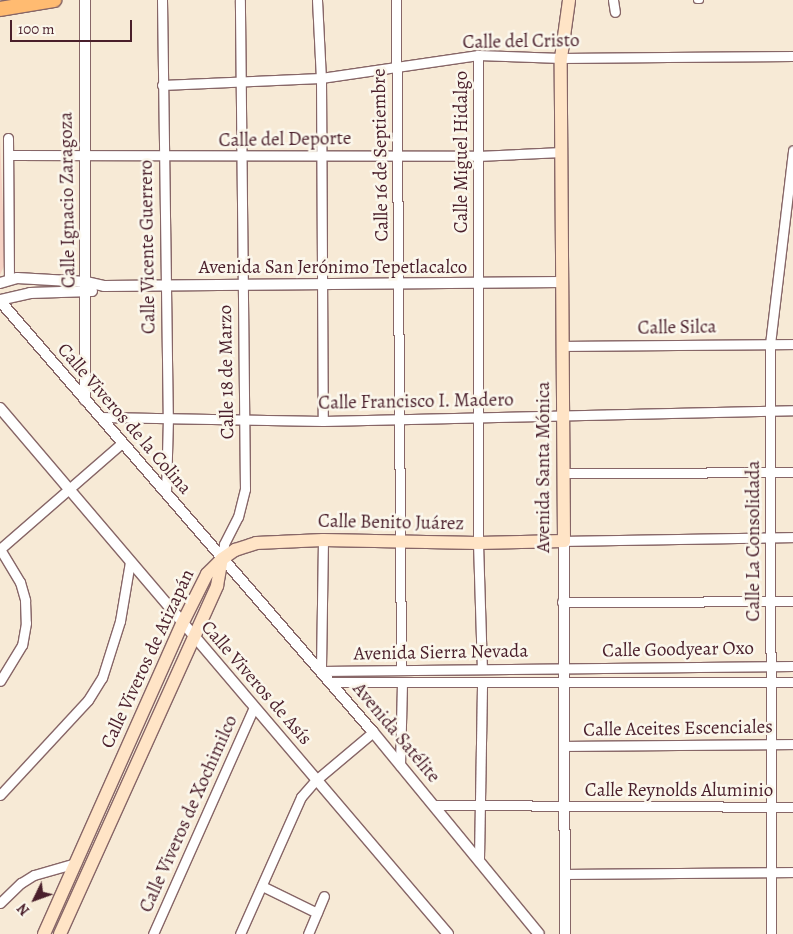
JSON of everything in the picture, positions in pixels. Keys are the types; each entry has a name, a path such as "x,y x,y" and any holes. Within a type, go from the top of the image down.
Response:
{"main road":[{"path":"0,9 54,0"},
{"name":"Avenida Santa Mónica","path":"564,541 561,58 569,0"},
{"name":"Calle Benito Juárez","path":"222,559 235,550 256,543 323,540 478,543 564,541"},
{"name":"Calle Viveros de Atizapán","path":"52,933 76,863 182,624 207,574 222,559"},
{"name":"Calle Viveros de Atizapán","path":"52,933 217,586 222,559"}],"street":[{"name":"Calle Ignacio Zaragoza","path":"85,0 84,156 87,287 85,400"},
{"name":"Calle Vicente Guerrero","path":"162,0 168,417 166,493"},
{"name":"Calle 18 de Marzo","path":"222,559 224,544 238,517 245,489 240,0"},
{"path":"317,0 321,78 323,421"},
{"name":"Calle 16 de Septiembre","path":"396,0 401,670"},
{"path":"613,0 615,12"},
{"name":"Calle del Cristo","path":"162,85 321,78 396,69 478,55 561,58 793,56"},
{"name":"Calle Miguel Hidalgo","path":"478,55 477,156 480,284 478,543 482,669"},
{"path":"5,281 8,138"},
{"name":"Calle La Consolidada","path":"771,934 770,344 793,150"},
{"name":"Calle del Deporte","path":"9,155 163,157 477,156 562,152"},
{"name":"Avenida San Jerónimo Tepetlacalco","path":"5,281 87,287"},
{"name":"Avenida San Jerónimo Tepetlacalco","path":"0,300 30,293 104,286 242,287 562,282"},
{"name":"Calle Viveros de la Colina","path":"0,300 222,559"},
{"name":"Calle Silca","path":"562,346 793,344"},
{"name":"Calle Viveros de Asís","path":"0,408 192,636 448,934"},
{"name":"Calle Francisco I. Madero","path":"100,417 323,421 793,410"},
{"path":"0,681 22,645 26,622 20,582 0,549 122,443"},
{"path":"563,473 793,472"},
{"path":"564,541 793,537"},
{"path":"321,672 323,540"},
{"name":"Avenida Santa Mónica","path":"564,541 562,602 566,874 565,934"},
{"name":"Avenida Satélite","path":"222,559 373,732 479,858 539,934"},
{"path":"0,795 88,700 102,678 120,622 130,562"},
{"path":"562,602 793,601"},
{"name":"Calle Goodyear Oxo","path":"563,668 793,666"},
{"name":"Avenida Sierra Nevada","path":"321,672 563,668"},
{"name":"Avenida Sierra Nevada","path":"330,682 563,682"},
{"path":"400,765 402,682"},
{"path":"479,858 482,682"},
{"name":"Calle Goodyear Oxo","path":"563,682 793,682"},
{"name":"Calle Viveros de Xochimilco","path":"153,934 254,707"},
{"path":"240,934 301,797 316,780 373,732"},
{"name":"Calle Aceites Escenciales","path":"564,746 793,744"},
{"name":"Calle Reynolds Aluminio","path":"434,805 793,808"},
{"path":"0,903 21,882 34,875 76,863"},
{"path":"566,874 793,872"},
{"path":"262,886 317,913"},
{"path":"308,934 324,896"}],"shaded area":[{"path":"0,137 5,264 0,275"}]}
